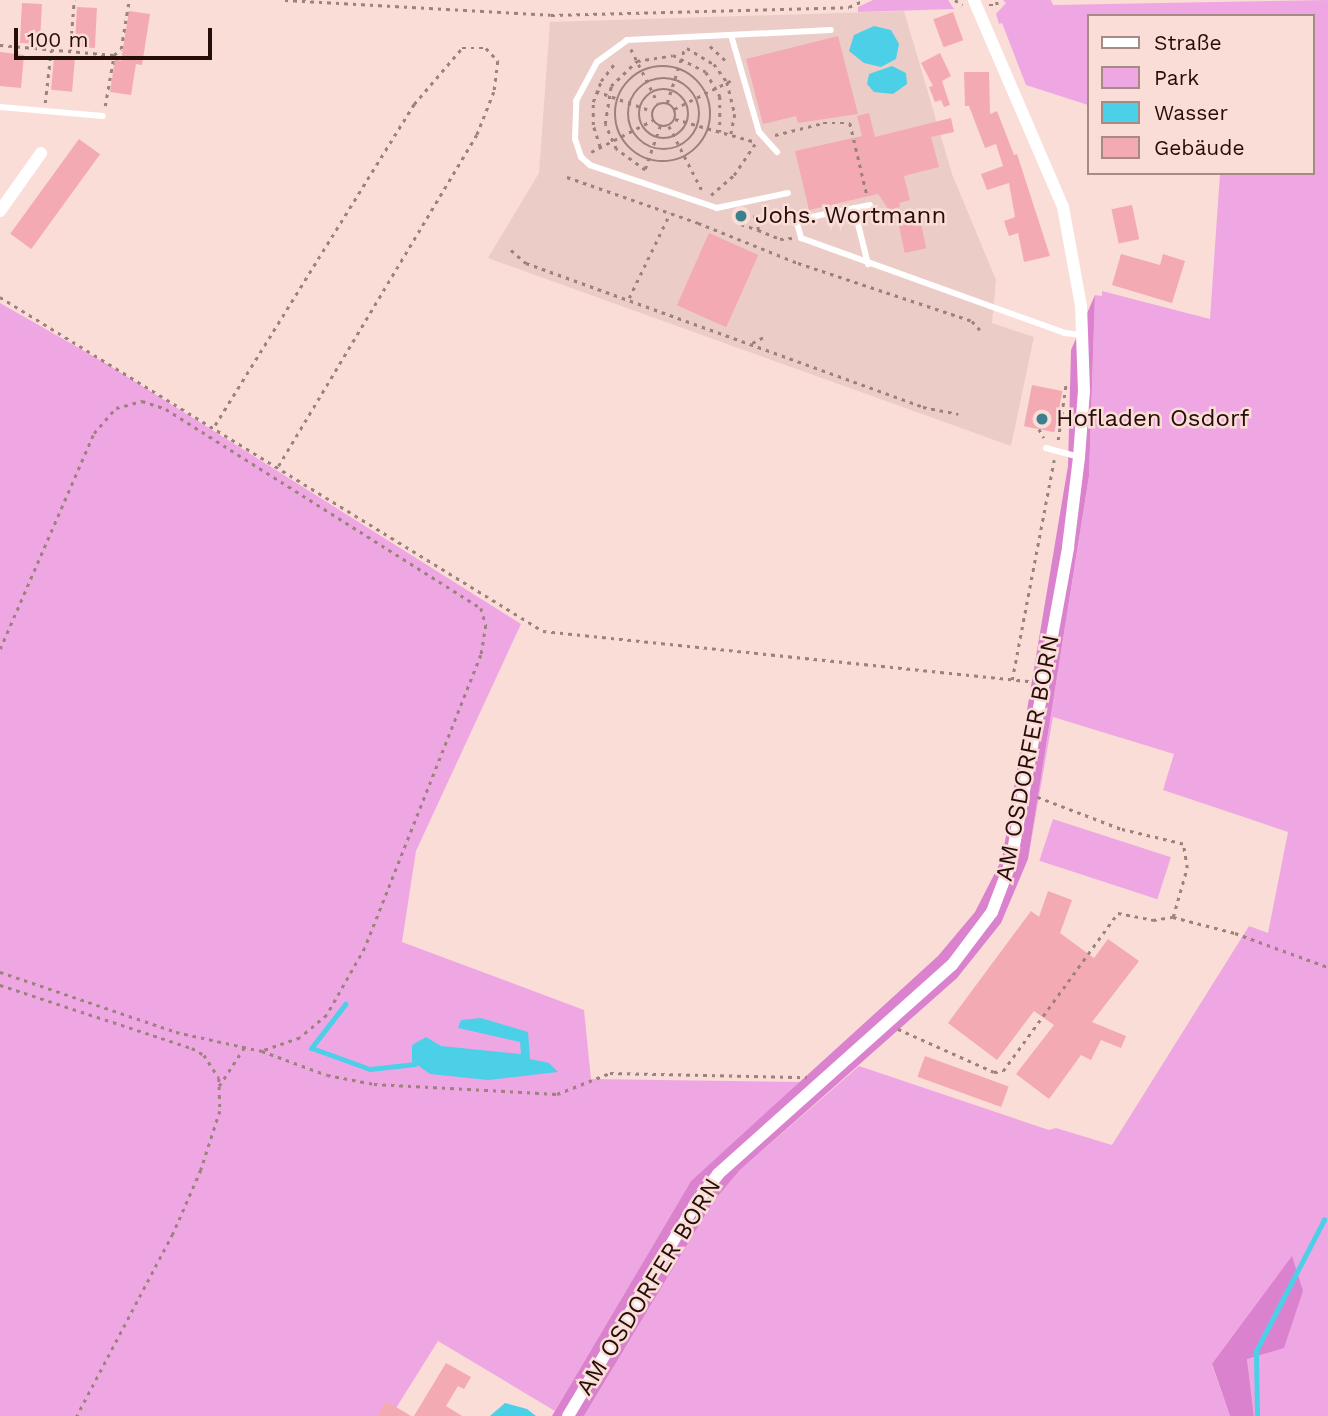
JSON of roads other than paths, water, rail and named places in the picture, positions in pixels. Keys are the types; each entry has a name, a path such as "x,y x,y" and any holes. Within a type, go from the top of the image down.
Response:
{"street":[{"name":"AM OSDORFER BORN","path":"568,1416 698,1200 741,1150 952,965 992,912 1011,862 1045,681 1079,457 1084,391 1082,335 1073,243 1063,207 974,0"},
{"path":"0,211 41,153"}],"lane":[{"path":"788,193 725,209 641,182 581,157 574,127 582,86 606,52 627,40 831,30"},
{"path":"731,35 759,132 777,152"},
{"path":"0,107 103,116"},
{"path":"870,205 796,220 801,238 1065,333 1082,335"},
{"path":"854,208 868,264"},
{"path":"1046,448 1056,453 1079,457"}],"water":[{"path":"874,26 891,30 899,44 896,59 881,67 864,63 849,51 854,35"},
{"path":"892,66 906,73 907,84 893,94 874,92 867,84 869,74"},
{"path":"481,1018 528,1032 530,1059 549,1063 558,1072 488,1080 430,1074 412,1061 412,1045 426,1037 441,1046 521,1054 520,1042 458,1028 461,1020"},
{"path":"505,1403 527,1409 536,1416 490,1416"}],"waterway":[{"path":"346,1004 312,1048 370,1069 415,1064"},
{"path":"1257,1416 1256,1351 1324,1220"}],"place":[{"name":"Johs. Wortmann","path":"741,216"},
{"name":"Hofladen Osdorf","path":"1042,419"}]}
